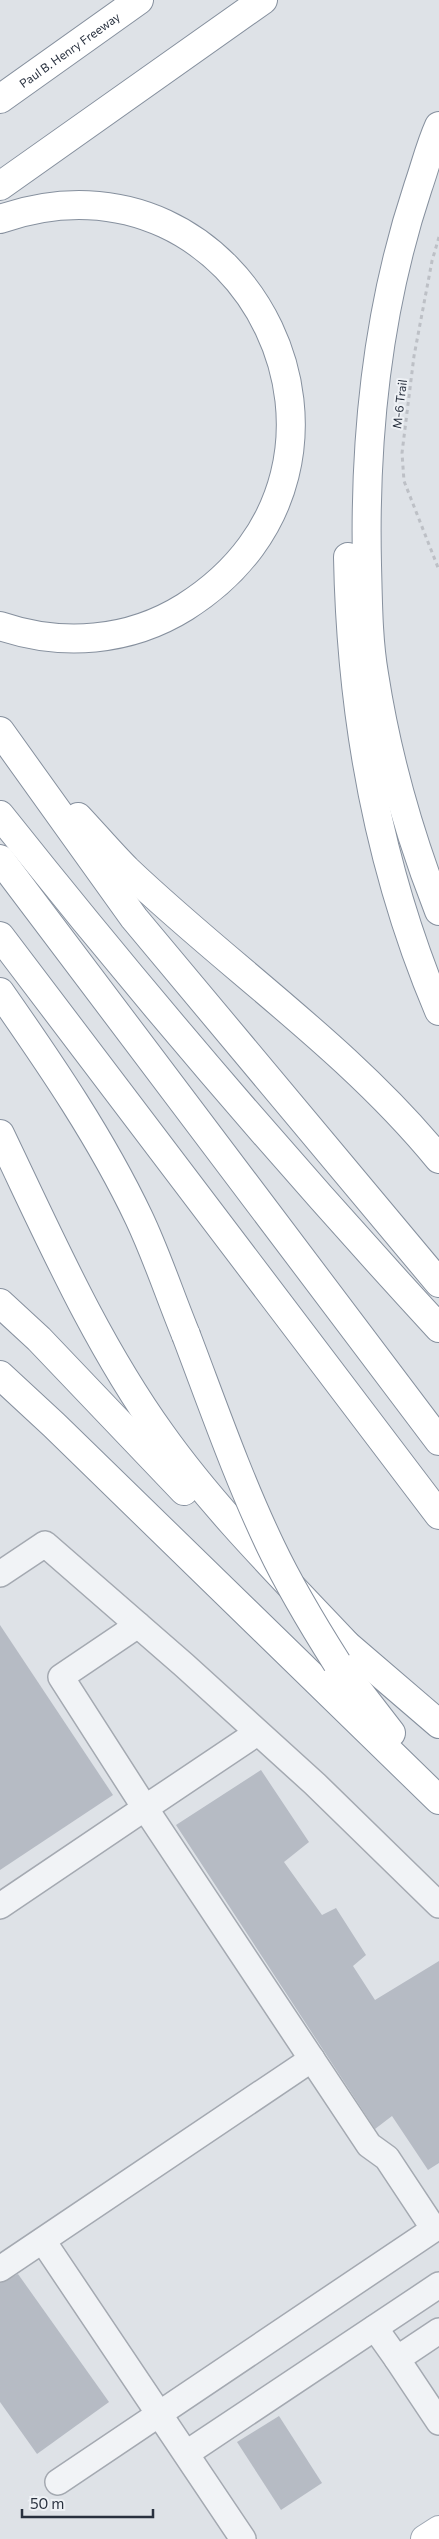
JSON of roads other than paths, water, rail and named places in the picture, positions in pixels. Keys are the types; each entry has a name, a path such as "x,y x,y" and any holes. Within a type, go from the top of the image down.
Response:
{"main road":[{"name":"Paul B. Henry Freeway","path":"0,99 139,0"},
{"path":"0,186 263,0"},
{"path":"439,126 395,262 360,416 354,450 348,557 349,626 363,752 382,838 404,918 439,1011"},
{"path":"0,220 36,210 66,205 122,210 177,229 231,270 270,328 282,360 290,399 291,432 286,468 272,510 257,538 234,567 206,593 170,616 134,631 93,638 55,639 19,633 0,626"},
{"path":"384,313 374,392 366,507 368,590 374,672 390,760 406,823 439,911"},
{"path":"0,730 126,869 329,1046 377,1091 439,1159"},
{"path":"0,730 134,918 439,1282"},
{"path":"0,815 238,1105 328,1208 439,1328"},
{"path":"0,859 439,1441"},
{"path":"0,936 439,1515"},
{"path":"0,992 73,1099 116,1172 140,1220 254,1510 271,1548 310,1621 342,1653 439,1724"},
{"path":"0,1134 97,1332 159,1432 225,1516 342,1653 384,1725 439,1789"},
{"path":"0,1303 39,1338 342,1653"},
{"path":"0,1375 54,1424 439,1800"},
{"path":"425,2539 439,2530"}],"lane":[{"path":"0,1574 45,1544 315,1784 439,1905"},
{"path":"58,2482 436,2233 387,2158 369,2145 60,1677 138,1625"},
{"path":"0,1906 257,1732"},
{"path":"0,2270 312,2059"},
{"path":"43,2240 161,2413 243,2539"},
{"path":"186,2453 439,2285"},
{"path":"375,2328 439,2422"},
{"path":"397,2359 439,2331"}]}
